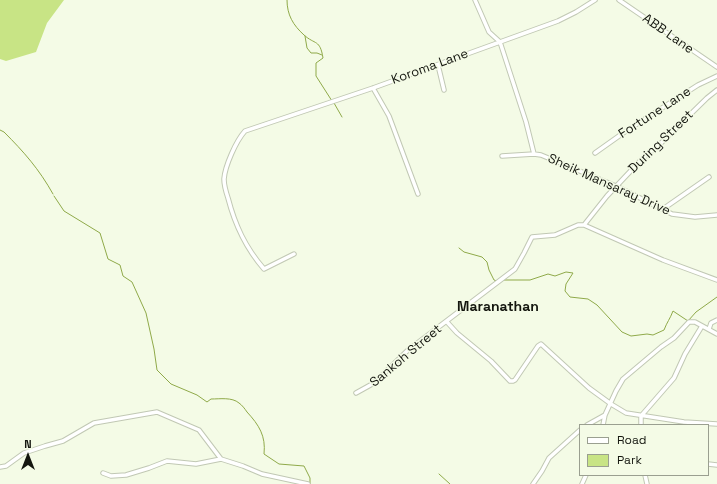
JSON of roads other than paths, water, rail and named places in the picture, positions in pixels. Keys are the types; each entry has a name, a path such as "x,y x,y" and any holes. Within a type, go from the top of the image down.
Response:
{"street":[{"path":"475,0 489,32 500,42 526,122 534,154"},
{"name":"Koroma Lane","path":"294,254 264,269 252,255 232,216 224,180 225,173 236,144 245,131 373,88 558,21 595,0"},
{"name":"ABB Lane","path":"619,0 717,68"},
{"path":"438,64 444,90"},
{"name":"Fortune Lane","path":"595,153 626,131 698,85 717,76"},
{"path":"373,88 389,116 418,194"},
{"name":"During Street","path":"584,225 616,186 641,160 717,90"},
{"name":"Sheik Mansaray Drive","path":"502,156 541,155 616,186 663,210 677,215 687,217 717,215"},
{"path":"663,210 709,177"},
{"path":"584,225 664,260 717,280"},
{"name":"Sankoh Street","path":"356,394 374,383 407,351 515,269 532,237 555,235 584,225"},
{"path":"708,329 711,323 717,320"},
{"path":"447,322 457,333 491,361 510,381 515,380 538,346 542,344 555,358 589,388 626,413 684,422 717,424"},
{"path":"603,424 605,415 623,379 674,338 688,324 691,322 717,334"},
{"path":"641,424 640,416 674,378 702,326"},
{"path":"0,467 6,466 24,453 63,441 94,423 157,412 199,430 221,459"},
{"path":"589,424 605,415"},
{"path":"533,484 549,458 579,431"},
{"path":"102,473 111,476 126,475 167,461 196,464 221,459 262,474 308,484"}],"waterway":[{"path":"287,0 289,15 294,23 304,35 319,45 323,58 316,63 316,76 332,101"},
{"path":"305,36 307,48 311,53 322,55"},
{"path":"334,103 342,117"},
{"path":"0,130 4,132 31,161 53,194"},
{"path":"54,196 64,211 100,233 108,259 120,265 123,276 132,282 146,313 157,370 171,384 197,395 207,402 211,399 226,399 239,403 261,431 264,442 264,454 279,464 304,466 310,478 310,484"},
{"path":"459,248 464,252 482,257 487,262 494,280 497,281"},
{"path":"502,280 530,280 548,274 555,276 566,272 573,273 566,284 565,291 570,297 588,299 597,305 622,332 631,336 647,334 653,335 664,330 673,311 688,321 696,312 717,297"},
{"path":"439,474 450,484"}],"district":[{"name":"Maranathan","path":"498,307"}]}
